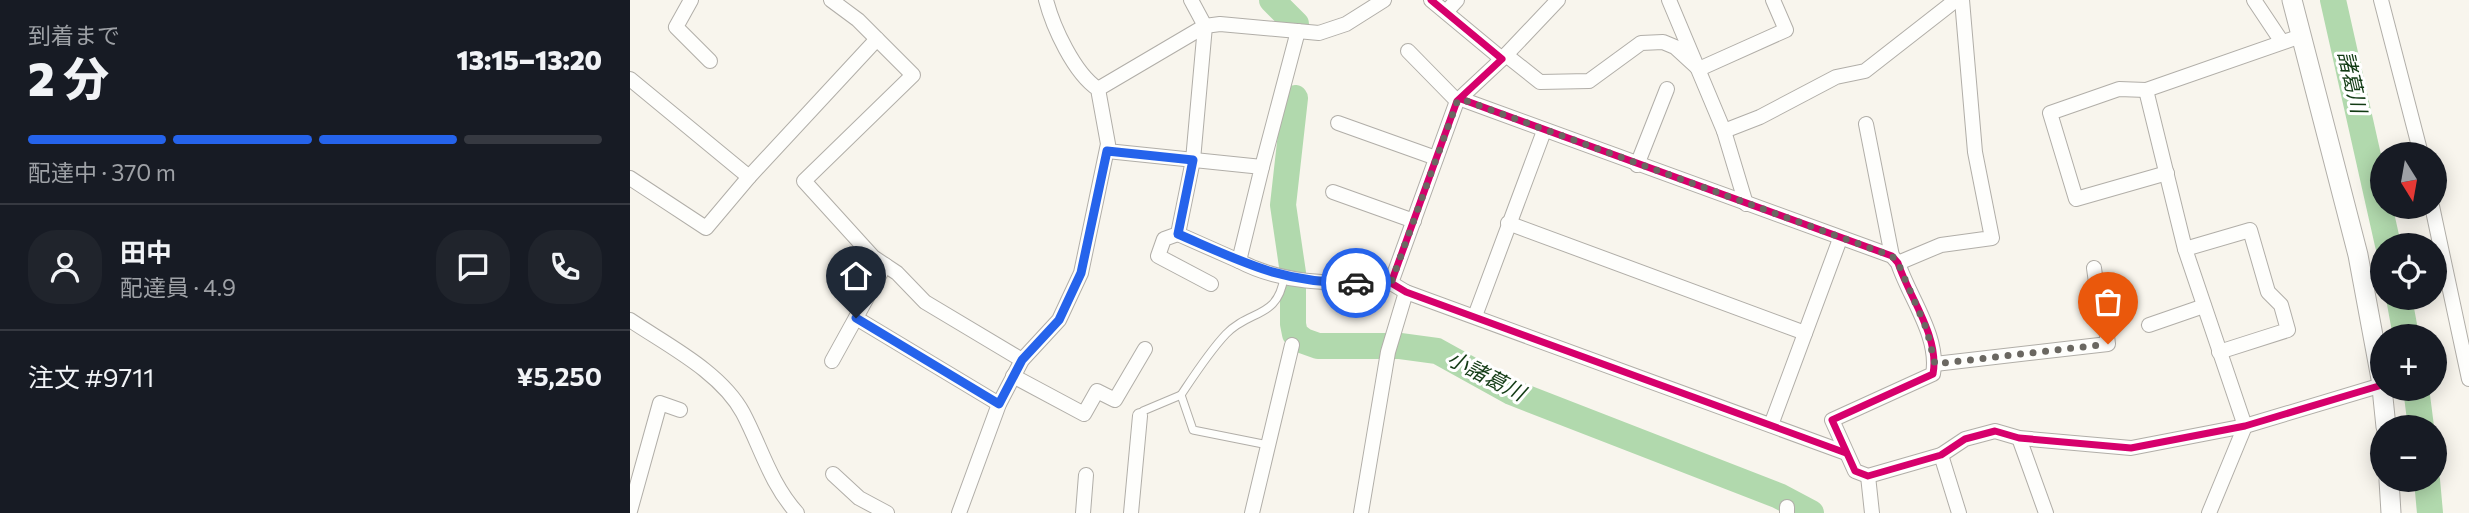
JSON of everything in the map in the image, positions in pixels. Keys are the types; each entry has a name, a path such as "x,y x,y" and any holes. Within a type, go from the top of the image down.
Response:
{"street":[{"path":"691,0 676,27 710,61"},
{"path":"831,0 914,75 804,181 873,257 925,302 1022,360"},
{"path":"1046,0 1052,23 1068,51 1091,85 1098,89"},
{"path":"1178,234 1193,160 1205,26 1191,0"},
{"path":"1098,89 1205,26 1220,24 1298,31 1333,31 1384,0"},
{"path":"1431,0 1540,82 1589,81 1641,43 1663,41 1675,47 1699,69"},
{"path":"1446,12 1457,0"},
{"path":"1391,283 1459,100 1558,0"},
{"path":"1669,0 1724,131 1746,204"},
{"path":"1699,69 1786,30 1773,0"},
{"path":"1408,51 1459,100 1895,260 1941,245 1992,238 1975,152 1962,0"},
{"path":"2254,0 2282,43"},
{"path":"2292,0 2358,255 2371,324"},
{"path":"2381,0 2418,142"},
{"path":"1724,131 1760,117 1836,77 1865,71 1950,2"},
{"path":"1239,261 1298,31"},
{"path":"2167,173 2076,199 2050,113 2119,89 2147,90 2301,36"},
{"path":"630,178 706,228 749,177 877,39"},
{"path":"630,79 749,177"},
{"path":"959,513 999,404 1013,376 1022,360 1059,320 1081,273 1107,151 1098,89"},
{"path":"1637,165 1667,89"},
{"path":"2147,90 2185,248 2245,426 2209,513"},
{"path":"1338,123 1436,158"},
{"path":"1866,124 1895,260 1927,330 1935,364 1933,374 1832,421 1855,471 1868,475 1941,455 1965,439 1995,431 2019,438 2131,447 2245,426 2370,390"},
{"path":"1475,316 1544,131"},
{"path":"1107,151 1262,167"},
{"path":"1334,192 1414,221"},
{"path":"2435,219 2469,379"},
{"path":"1508,223 1805,333"},
{"path":"2185,248 2250,230 2269,292 2281,305 2288,330 2219,352"},
{"path":"1211,284 1158,256 1164,239 1178,234 1239,261 1289,278 1314,283 1391,283 1406,292 1846,453"},
{"path":"1771,425 1840,239"},
{"path":"832,361 885,265"},
{"path":"1935,364 2108,344 2102,296 2098,297 2094,268"},
{"path":"1361,513 1390,345 1406,292"},
{"path":"2149,325 2204,306"},
{"path":"856,318 999,404"},
{"path":"630,320 713,377 742,411 761,458 797,513"},
{"path":"1252,513 1292,345"},
{"path":"1013,376 1084,414 1097,391 1115,400 1145,349"},
{"path":"630,511 660,403 680,410"},
{"path":"1131,513 1140,416"},
{"path":"2019,438 2046,513"},
{"path":"1941,455 1959,513"},
{"path":"833,474 859,498 887,513"},
{"path":"1083,513 1086,475"},
{"path":"1868,475 1872,513"},
{"path":"2390,492 2391,513"}],"lane":[{"path":"1140,416 1143,411 1181,395 1228,332 1240,322 1274,305 1289,278"},
{"path":"1181,395 1194,430 1269,445"}],"waterway":[{"name":"小諸葛川","path":"1272,0 1296,24"},
{"name":"諸葛川","path":"2333,0 2385,233"},
{"name":"小諸葛川","path":"1295,98 1283,205 1293,273 1295,334 1318,346 1400,346 1437,351 1511,392 1779,496 1811,513"},
{"name":"諸葛川","path":"2401,310 2404,324"},
{"name":"諸葛川","path":"2418,401 2419,415"},
{"name":"諸葛川","path":"2428,492 2430,513"}],"cycle path":[{"path":"1431,0 1502,59 1457,101 1391,283 1406,292 1846,453"},
{"path":"1461,99 1892,256 1898,263 1928,332 1934,360 1933,374 1832,420 1855,471 1868,476 1941,455 1965,439 1995,431 2019,438 2131,448 2245,426 2370,389"}],"way so far":[{"path":"1356,283 1391,283 1457,102 1461,99 1892,256 1898,263 1927,330 1935,364 2011,353 2108,344"}],"route":[{"path":"856,318 999,404 1022,360 1059,320 1081,273 1107,151 1193,160 1178,234 1251,267 1284,277 1314,283 1356,283"}]}
